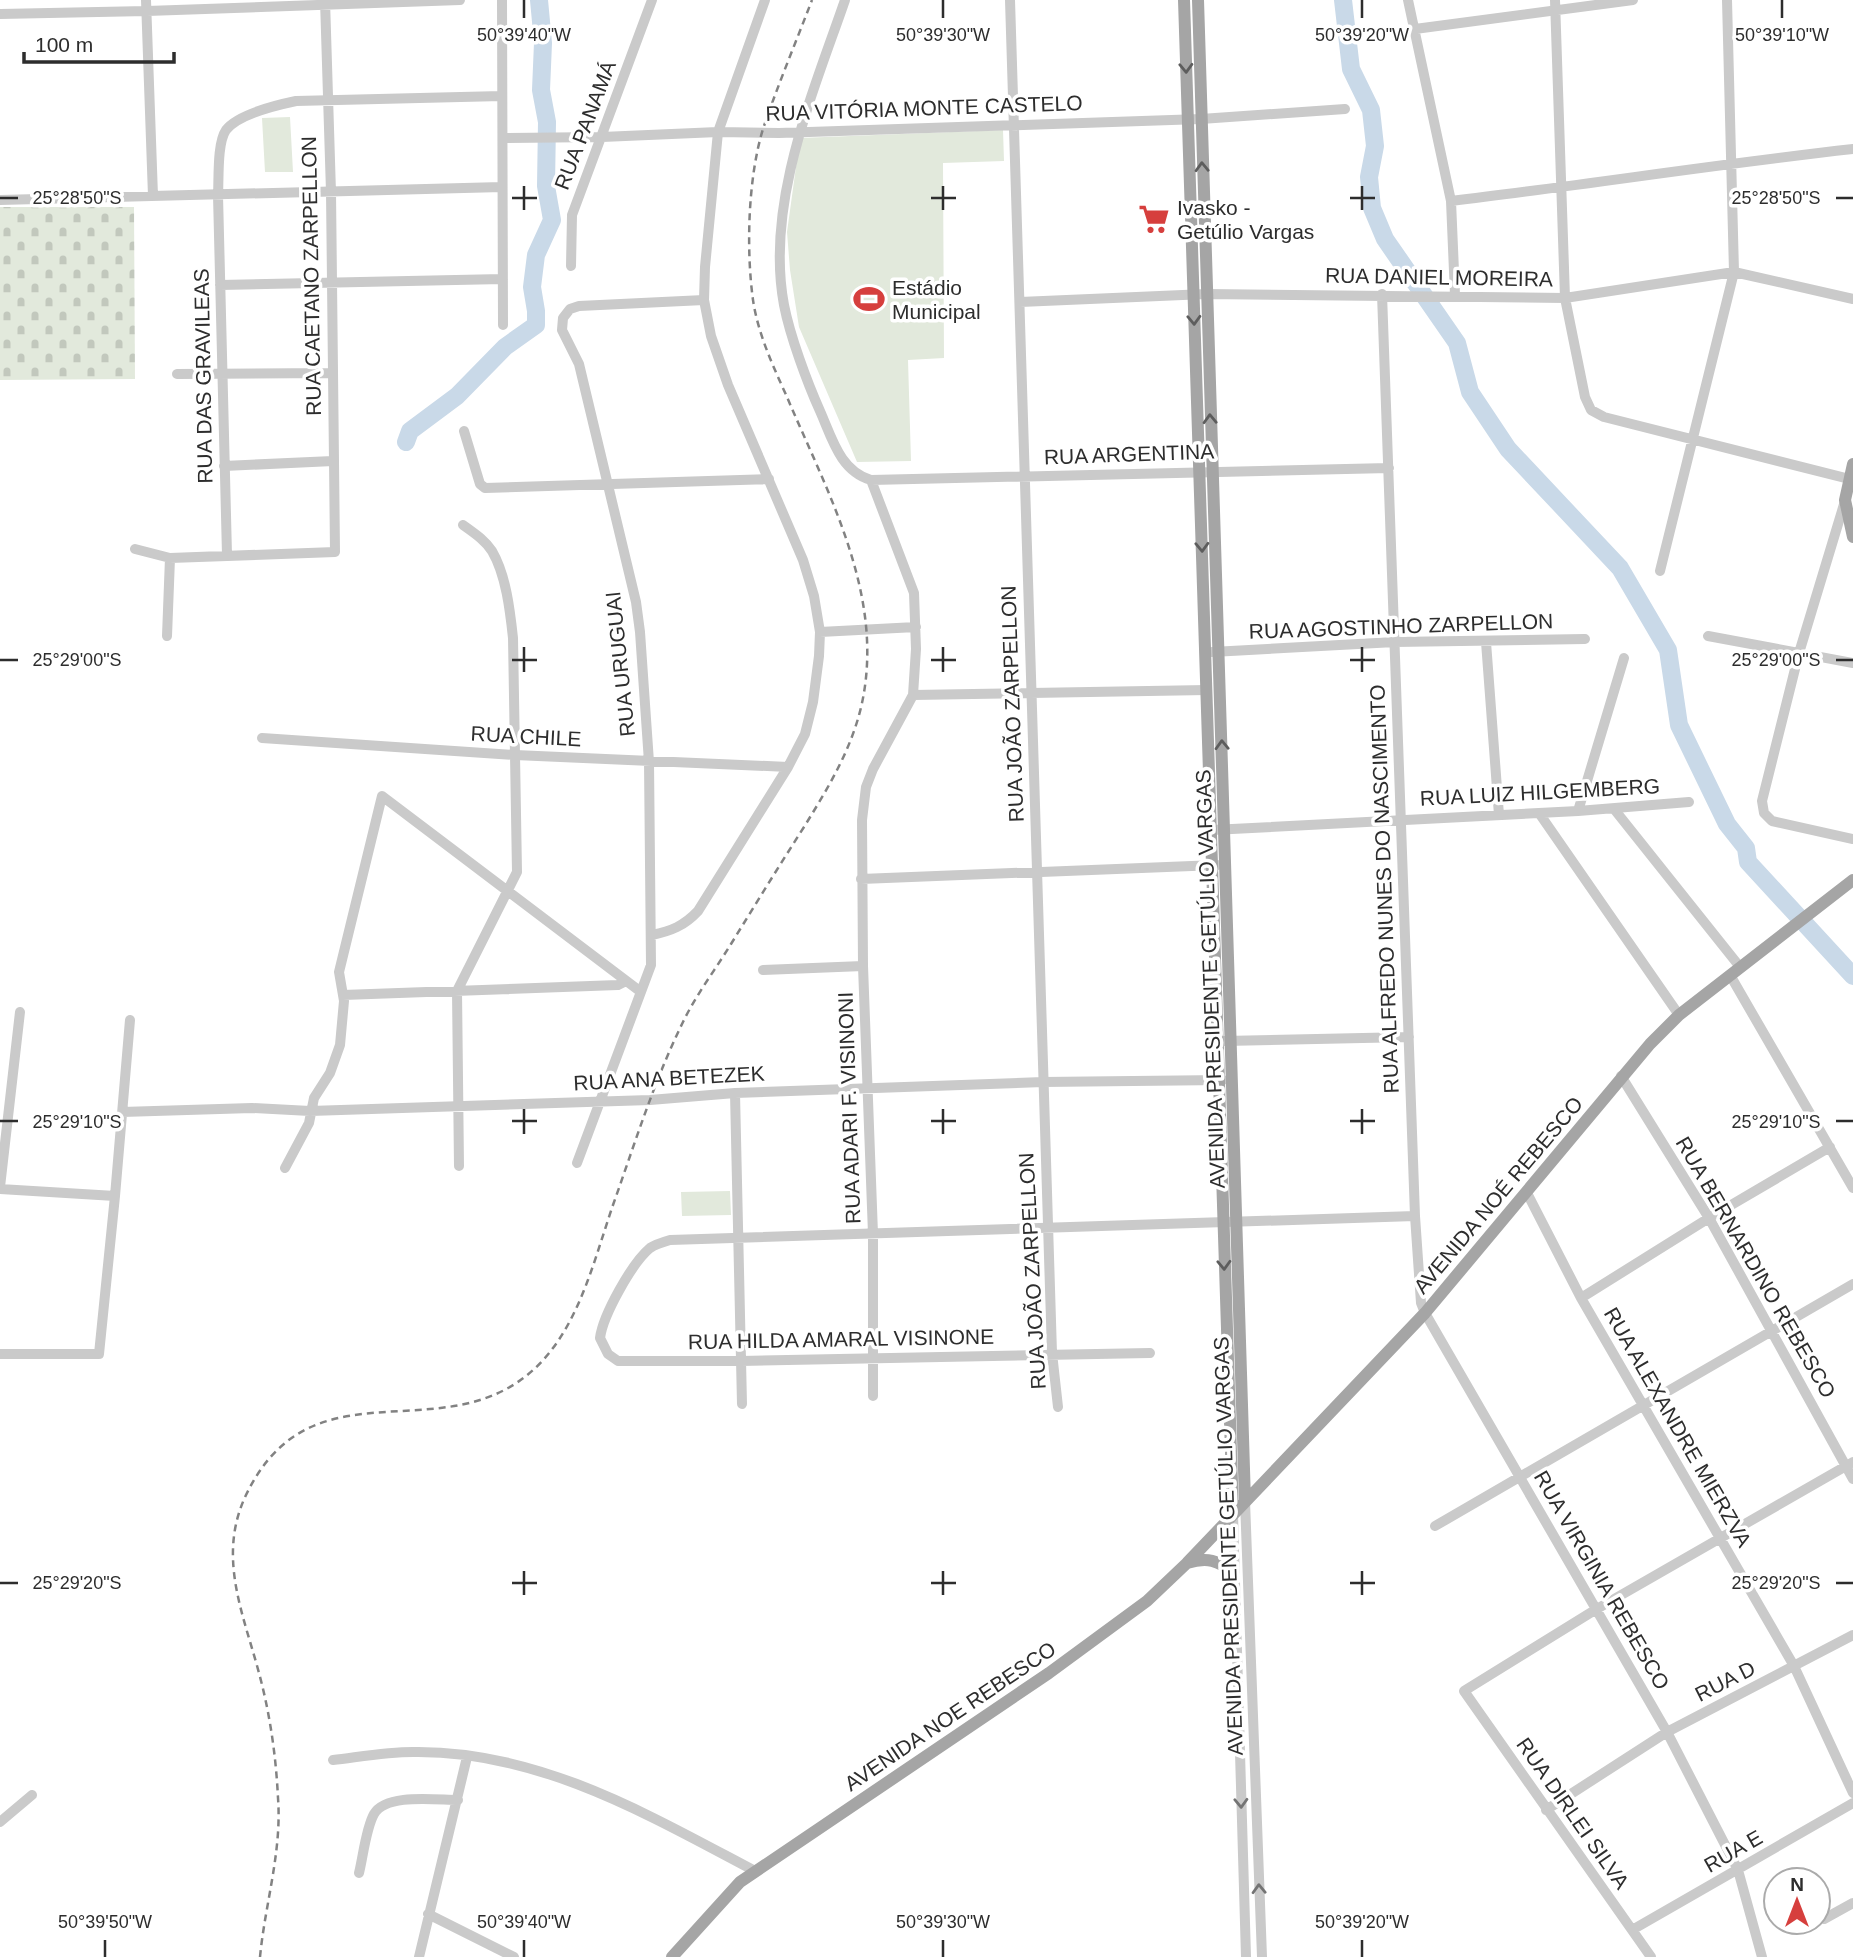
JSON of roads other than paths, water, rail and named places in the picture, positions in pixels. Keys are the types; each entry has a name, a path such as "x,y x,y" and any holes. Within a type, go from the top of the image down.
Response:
{"main road":[{"name":"AVENIDA PRESIDENTE GETÚLIO VARGAS","path":"1184,0 1194,119 1218,829 1225,1080 1223,1221 1233,1514"},
{"name":"AVENIDA PRESIDENTE GETÚLIO VARGAS","path":"1194,119 1198,0"},
{"path":"1853,464 1845,500 1853,537"},
{"name":"AVENIDA PRESIDENTE GETÚLIO VARGAS","path":"1212,652 1207,690 1218,829"},
{"name":"AVENIDA NOÉ REBESCO","path":"1245,1501 1425,1313 1527,1193 1621,1076 1679,1015 1853,880"},
{"name":"AVENIDA PRESIDENTE GETÚLIO VARGAS","path":"1225,1080 1238,1221 1245,1501"},
{"name":"AVENIDA NOE REBESCO","path":"672,1957 726,1895 755,1871 1049,1673 1139,1608 1187,1563 1245,1501"},
{"path":"1187,1563 1208,1559 1224,1564 1234,1573"}],"street":[{"path":"0,14 146,6 460,0"},
{"path":"502,0 503,325"},
{"name":"RUA PANAMÁ","path":"571,266 572,215 652,0"},
{"path":"652,935 674,930 687,923 698,912 788,766 805,734 813,702 821,632 814,596 803,560 728,385 711,336 704,300 718,132 765,0"},
{"path":"845,0 799,133 785,197 781,278 784,306 811,390 838,453 858,476 871,480 909,576 914,593 916,627 916,672 912,695 1207,690"},
{"name":"RUA JOÃO ZARPELLON","path":"1010,0 1052,1353 1058,1407"},
{"path":"1408,0 1451,201 1455,295"},
{"path":"1555,0 1565,298 1585,397 1591,410 1604,417 1851,479"},
{"path":"1415,29 1633,0"},
{"path":"1660,571 1734,272 1727,0"},
{"name":"RUA CAETANO ZARPELLON","path":"227,555 335,552 331,192 325,2"},
{"path":"146,6 153,196"},
{"name":"RUA DAS GRAVILEAS","path":"227,555 218,195 221,143 225,131 236,121 276,105 296,101 502,96"},
{"name":"RUA VITÓRIA MONTE CASTELO","path":"503,138 718,132 799,133 1194,119 1345,109"},
{"path":"1451,201 1853,149"},
{"path":"0,200 502,187"},
{"name":"RUA DANIEL MOREIRA","path":"1020,302 1200,295 1565,298 1734,272 1853,299"},
{"path":"220,285 503,279"},
{"name":"RUA ALFREDO NUNES DO NASCIMENTO","path":"1382,295 1415,1216 1419,1290 1425,1313"},
{"name":"RUA URUGUAI","path":"577,1163 651,965 649,762 638,612 579,364 562,330 562,318 570,309 579,306 704,300"},
{"path":"177,374 332,373"},
{"path":"464,431 480,484 485,488 769,480"},
{"path":"224,466 333,461"},
{"name":"RUA ARGENTINA","path":"871,480 1388,468"},
{"path":"1845,500 1799,653 1762,802 1764,813 1772,821 1853,839"},
{"path":"459,1166 457,991 505,891 517,872 513,638 509,599 492,552 480,537 463,525"},
{"path":"135,549 170,558 227,555"},
{"path":"167,636 170,558"},
{"path":"821,632 916,627"},
{"path":"1708,636 1853,663"},
{"name":"RUA AGOSTINHO ZARPELLON","path":"1212,652 1395,642 1585,639"},
{"path":"1486,642 1499,815"},
{"path":"1578,811 1624,658"},
{"name":"RUA ADARI F. VISINONI","path":"873,1396 873,1234 863,966 862,820 866,787 873,769 912,695"},
{"name":"RUA CHILE","path":"262,738 515,755 788,766"},
{"path":"285,1168 309,1123 314,1098 330,1073 340,1045 344,1016 339,972 382,796 641,992"},
{"name":"RUA LUIZ HILGEMBERG","path":"1218,829 1614,809 1689,802"},
{"path":"1614,809 1735,971 1853,1188"},
{"path":"1539,813 1679,1015"},
{"path":"861,878 1219,864"},
{"path":"763,970 863,966"},
{"path":"343,995 618,985 626,981"},
{"path":"20,1012 0,1188 115,1196"},
{"path":"0,1354 99,1354 130,1020"},
{"path":"1224,1041 1409,1037"},
{"name":"RUA BERNARDINO REBESCO","path":"1621,1076 1709,1217 1849,1464 1853,1479"},
{"name":"RUA ANA BETEZEK","path":"122,1112 458,1107 868,1088 1225,1080"},
{"path":"735,1093 743,1404"},
{"path":"1581,1298 1709,1217 1830,1147"},
{"name":"RUA ALEXANDRE MIERZVA","path":"1527,1193 1581,1298 1794,1667 1853,1793"},
{"path":"738,1238 1415,1216"},
{"name":"RUA HILDA AMARAL VISINONE","path":"738,1238 670,1240 652,1247 639,1259 605,1317 600,1338 608,1354 618,1361 741,1361 1150,1353"},
{"path":"1435,1526 1853,1284"},
{"name":"RUA VIRGINIA REBESCO","path":"1425,1313 1667,1732 1738,1870 1762,1957"},
{"path":"1595,1610 1849,1464"},
{"name":"AVENIDA PRESIDENTE GETÚLIO VARGAS","path":"1245,1501 1262,1957"},
{"name":"AVENIDA PRESIDENTE GETÚLIO VARGAS","path":"1233,1514 1246,1957"},
{"name":"RUA DIRLEI SILVA","path":"1595,1610 1464,1691 1651,1957"},
{"name":"RUA D","path":"1546,1810 1667,1732 1853,1635"},
{"path":"1239,1724 1253,1724"},
{"path":"333,1760 410,1752 467,1757 533,1768 587,1787 662,1822 755,1871"},
{"path":"419,1957 467,1757"},
{"path":"0,1822 32,1795"},
{"path":"359,1873 373,1815 382,1804 393,1801 457,1800"},
{"name":"RUA E","path":"1632,1930 1853,1803"},
{"path":"1832,1915 1853,1903"},
{"path":"428,1914 514,1957"},
{"path":"681,1946 689,1957"}],"waterway":[{"path":"406,442 410,431 457,396 505,347 536,325 532,287 536,255 552,220 546,186 547,122 541,90 543,43 539,0"},
{"path":"1343,0 1351,69 1371,110 1375,146 1369,177 1372,208 1385,239 1457,343 1470,392 1508,449 1620,568 1668,650 1679,725 1727,824 1746,848 1748,862 1853,976"}],"railway":[{"path":"260,1957 279,1818 269,1719 240,1606 233,1562 238,1518 246,1495 273,1455 304,1430 339,1418 453,1406 490,1396 526,1376 544,1360 571,1320 581,1297 645,1112 683,1022 822,798 846,752 858,720 867,663 866,623 859,584 835,508 762,337 755,313 751,280 751,191 758,148 774,97 812,0"}],"place":[{"name":"Ivasko - Getúlio Vargas","path":"1154,219"},
{"name":"Estádio Municipal","path":"869,299"}]}
